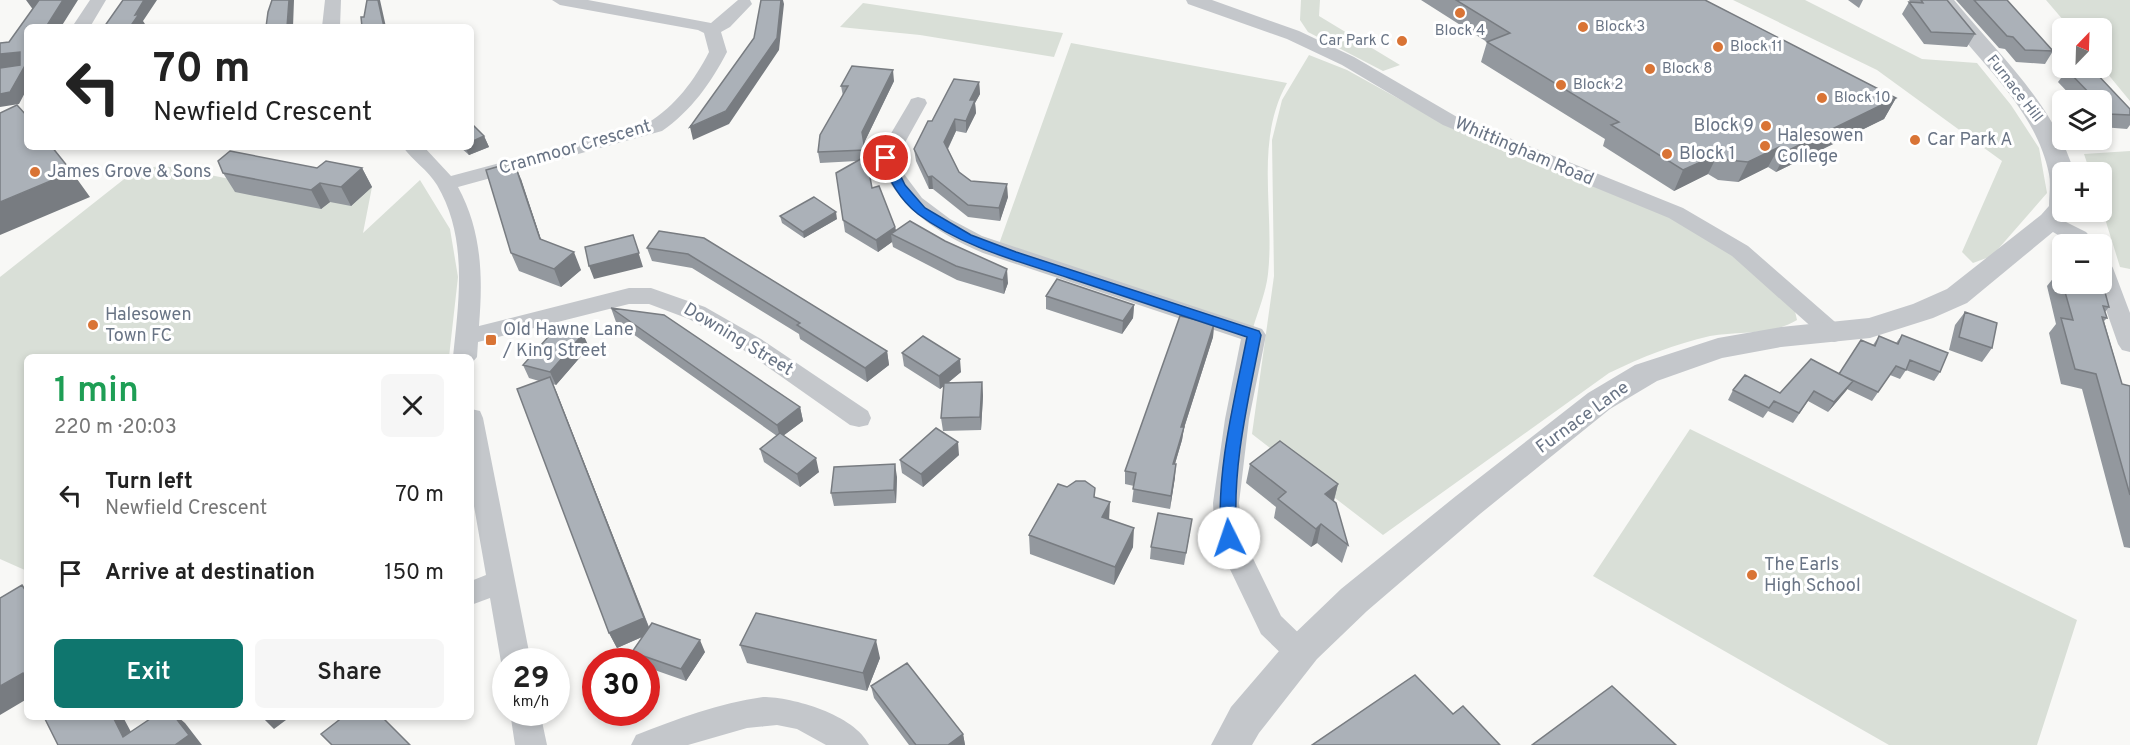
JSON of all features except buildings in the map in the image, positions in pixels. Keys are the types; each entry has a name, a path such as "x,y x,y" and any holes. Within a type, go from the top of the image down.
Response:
{"street":[{"path":"83,24 98,0"},
{"path":"331,24 333,0"},
{"path":"560,0 652,16 712,30 744,4"},
{"name":"Whittingham Road","path":"1194,0 1293,35 1348,61 1450,121 1676,213 1740,251 1834,334"},
{"name":"Furnace Hill","path":"1943,0 1964,29 2036,113 2052,142 2062,175 2062,207 2050,221"},
{"name":"Cranmoor Crescent","path":"447,184 645,130 668,119 679,111 718,52 712,30"},
{"path":"918,103 886,158 901,187 921,210 967,238 991,248 1254,335 1237,419 1226,503 1229,538 1271,625 1299,653"},
{"path":"416,150 447,184 463,223 470,251 466,347"},
{"path":"2050,221 2073,234"},
{"name":"Furnace Lane","path":"1231,745 1245,720 1299,653 1354,600 1468,505 1599,401 1646,373 1718,348 1781,337 1834,334 1870,328 1923,311 1957,296 2050,221"},
{"path":"2112,294 2130,344"},
{"name":"Downing Street","path":"466,347 629,296 651,296 697,313 753,345 859,418"},
{"path":"474,448 513,648"},
{"path":"474,592 501,581"},
{"path":"646,745 741,714 777,711 809,719 853,745"},
{"path":"528,726 531,745"}],"shaded area":[{"path":"1301,0 1320,0 1319,16 1400,65 1383,71 1308,32 1300,20"},
{"path":"1733,0 1805,0 1922,59 1977,63 2011,105 2039,148 2047,193 1992,256 1973,263 1962,252 2002,161 1877,70"},
{"path":"2046,0 2130,0 2130,101 2111,78 2112,18 2061,18"},
{"path":"863,3 1063,33 1054,57 920,35 840,27"},
{"path":"1071,43 1287,83 1277,106 1271,129 1268,153 1268,274 1253,328 999,244"},
{"path":"1309,55 1347,70 1448,126 1669,217 1736,255 1794,307 1797,320 1777,329 1697,339 1609,373 1383,535 1252,434 1274,276 1272,140 1282,100"},
{"path":"2130,151 2130,269 2120,267 2112,234 2110,234 2106,222 2112,222 2112,162 2087,162 2084,154"},
{"path":"160,165 230,179 336,180 372,187 363,233 420,180 450,229 458,277 449,354 24,354 24,570 0,559 0,277 128,176"},
{"path":"1690,429 2077,620 2037,745 1889,745 1593,576"}],"place":[{"name":"Block 4","path":"1460,13"},
{"name":"Block 3","path":"1583,27"},
{"name":"Car Park C","path":"1402,41"},
{"name":"Block 11","path":"1718,47"},
{"name":"Block 8","path":"1650,69"},
{"name":"Block 2","path":"1561,85"},
{"name":"Block 10","path":"1822,98"},
{"name":"Block 9","path":"1766,126"},
{"name":"Car Park A","path":"1915,140"},
{"name":"Halesowen College","path":"1765,146"},
{"name":"Block 1","path":"1667,154"},
{"name":"James Grove & Sons","path":"35,172"},
{"name":"Halesowen Town FC","path":"93,325"},
{"name":"Old Hawne Lane / King Street","path":"491,340"},
{"name":"The Earls High School","path":"1752,575"}],"route":[{"path":"886,158 901,187 921,210 967,238 1011,255 1254,335 1237,419 1226,503 1229,538"}]}
